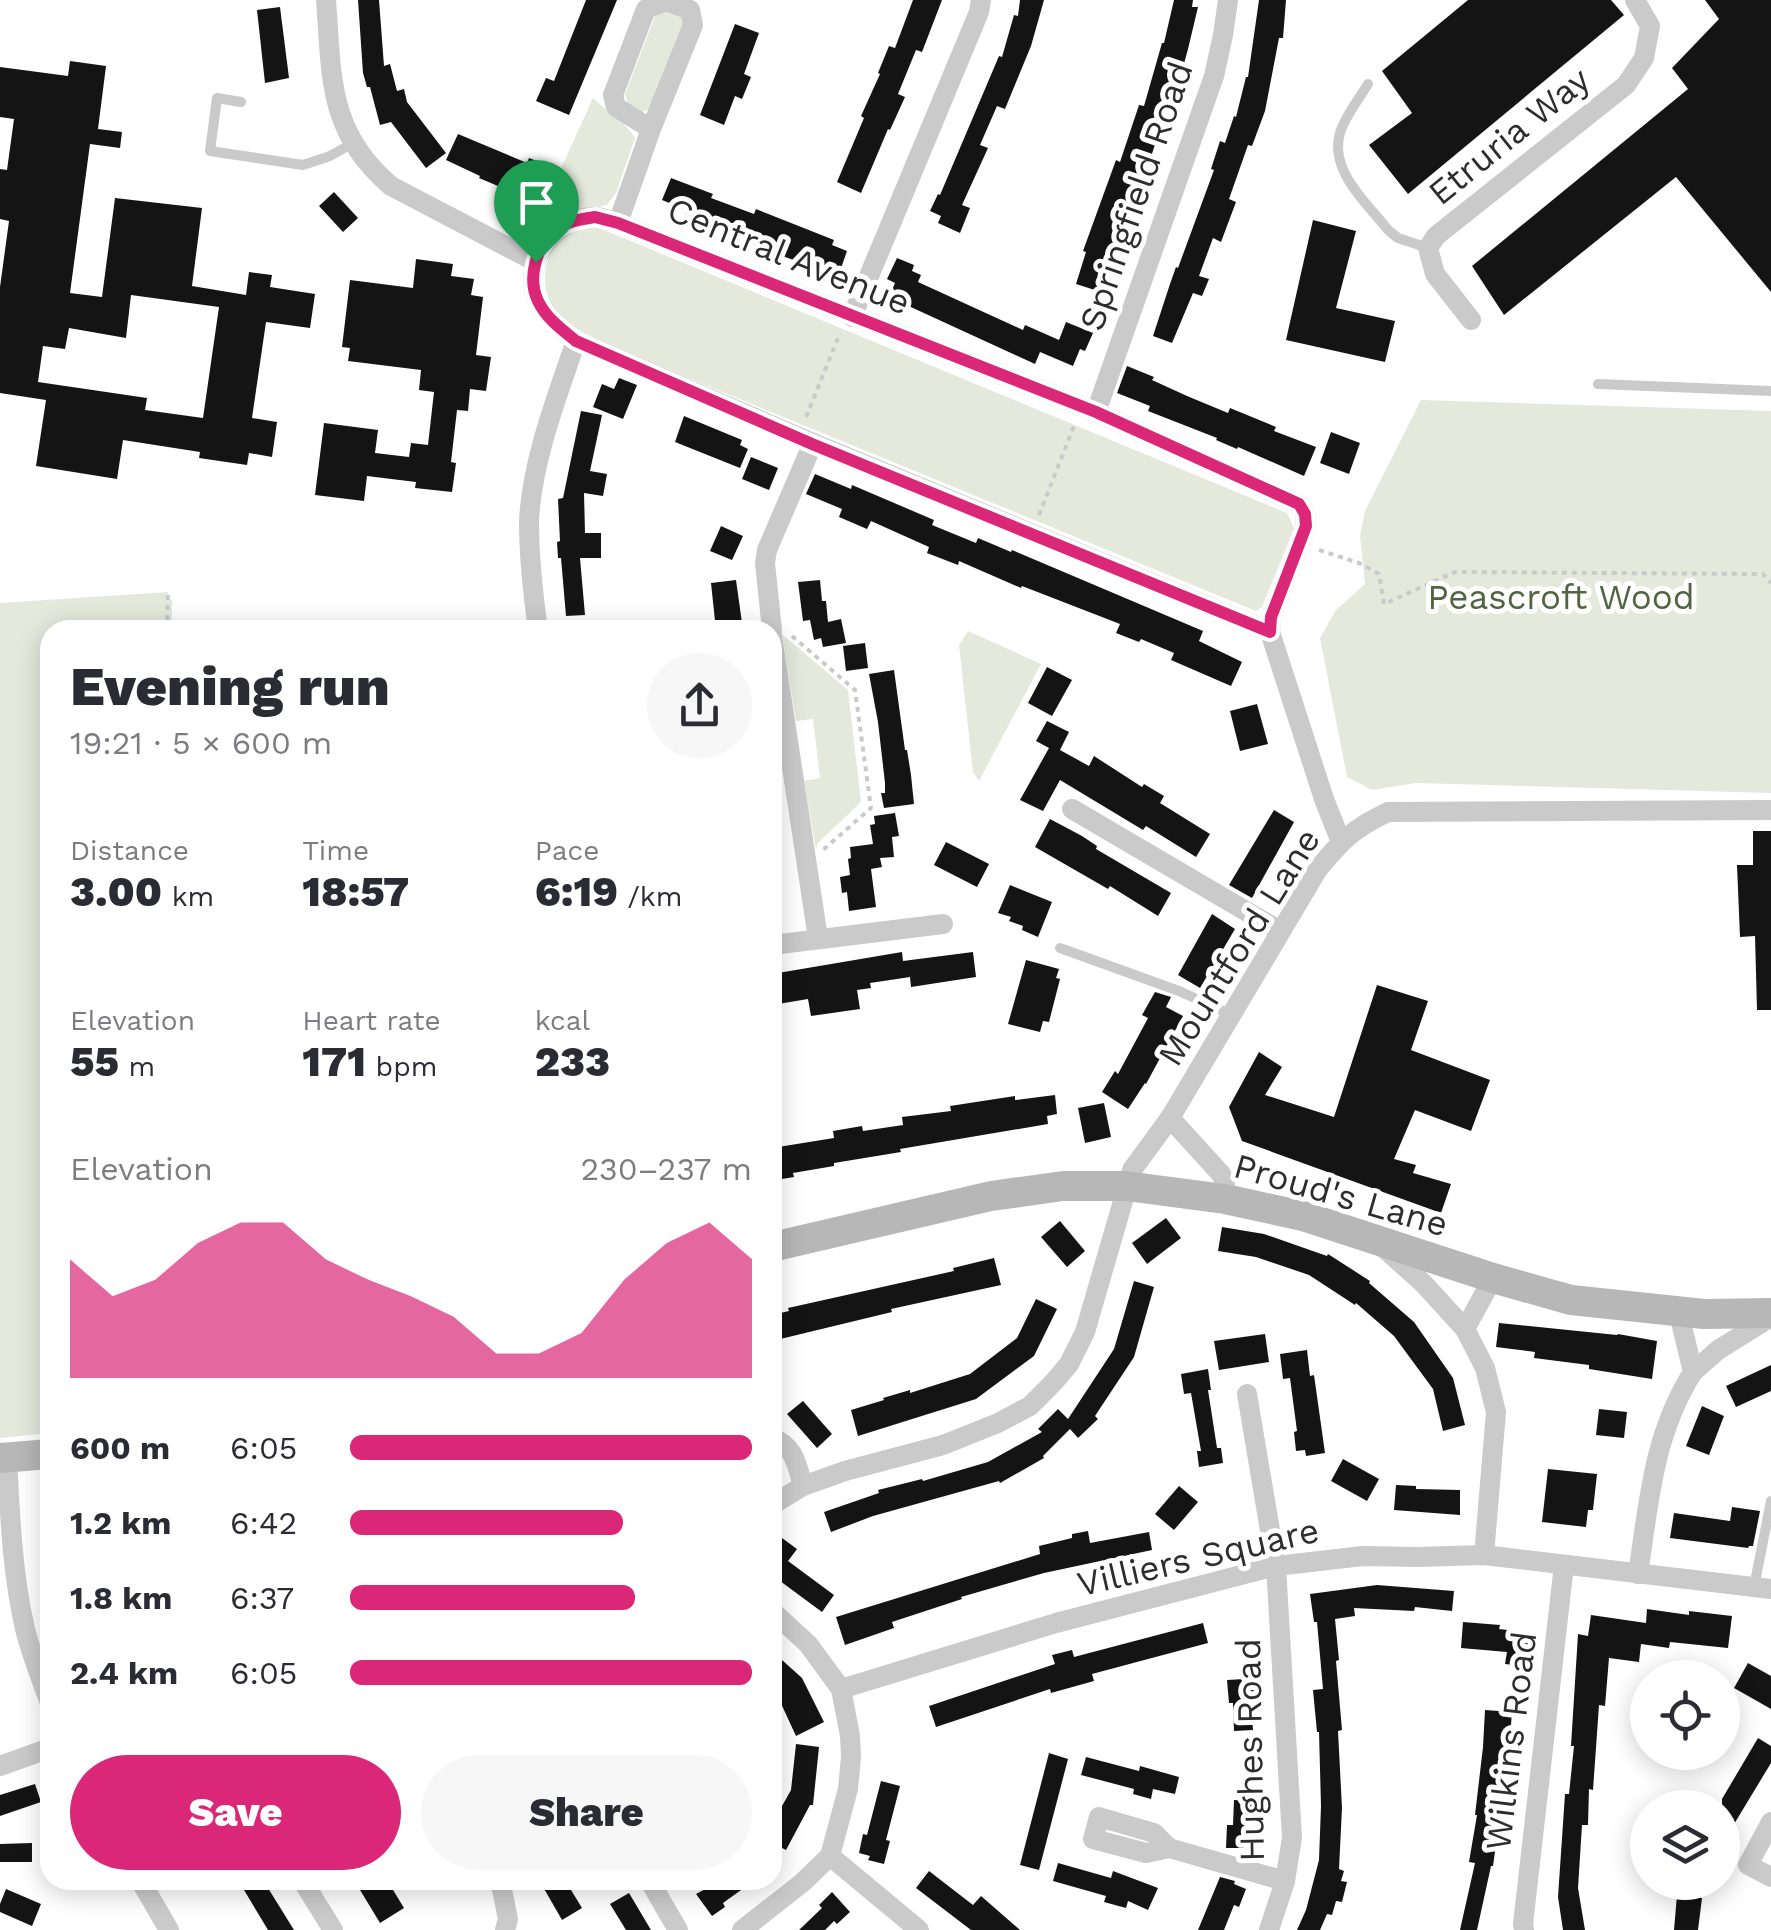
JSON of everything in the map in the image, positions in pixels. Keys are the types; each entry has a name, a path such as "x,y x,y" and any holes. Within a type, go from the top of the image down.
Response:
{"street":[{"path":"326,0 334,96 344,126 373,172 391,186 536,262 532,281 538,302 553,322 576,341 1270,632"},
{"path":"850,316 981,0"},
{"name":"Springfield Road","path":"1089,409 1214,76 1228,0"},
{"name":"Etruria Way","path":"1471,320 1435,274 1428,248 1436,236 1626,85 1644,58 1650,26 1635,0"},
{"path":"618,223 694,25 690,10 666,1 646,8 613,94 616,106 651,130"},
{"name":"Central Avenue","path":"536,262 557,229 595,217 618,223 1089,409 1299,504 1306,526 1300,544"},
{"path":"537,620 529,519 552,410 576,341"},
{"path":"770,620 767,550 805,440"},
{"path":"1300,544 1271,617 1270,632 1341,842"},
{"path":"782,700 818,938"},
{"path":"1072,809 1280,931"},
{"name":"Mountford Lane","path":"1225,1199 1221,1174 1170,1118 1318,869 1360,825 1388,812 1771,810"},
{"path":"782,943 943,924"},
{"path":"782,1499 803,1486 845,1471 944,1444 1030,1406 1069,1364 1085,1332 1132,1170 1170,1118"},
{"name":"Proud's Lane","path":"782,1245 991,1196 1063,1186 1126,1186 1225,1199 1302,1216 1571,1300 1704,1314 1771,1315"},
{"path":"1374,1239 1422,1282 1465,1329 1485,1368 1496,1412 1484,1555"},
{"path":"1465,1329 1493,1278"},
{"path":"1678,1310 1693,1372"},
{"path":"1638,1574 1656,1456 1678,1396 1693,1372 1718,1350 1771,1315"},
{"name":"Hughes Road","path":"1247,1394 1276,1566 1292,1838 1285,1881 1269,1930"},
{"path":"782,1443 796,1458 803,1486"},
{"path":"40,1455 3,1458 18,1592 40,1674"},
{"name":"Villiers Square","path":"841,1689 1056,1623 1276,1566 1363,1556 1484,1555 1762,1588"},
{"name":"Wilkins Road","path":"1522,1928 1564,1565"},
{"path":"742,1930 830,1856 848,1789 850,1736 841,1689 808,1644 782,1620"},
{"path":"0,1766 40,1752"},
{"path":"1771,1822 1748,1865 1771,1877"},
{"path":"1169,1848 1285,1881"},
{"path":"830,1856 919,1930"},
{"path":"146,1890 169,1930"},
{"path":"308,1890 333,1930"},
{"path":"502,1890 508,1919 506,1930"},
{"path":"655,1890 678,1930"}],"lane":[{"path":"1368,84 1340,131 1342,171 1388,230 1398,238 1428,248"},
{"path":"242,102 218,98 210,151 302,165 354,143"},
{"path":"1598,384 1771,391"},
{"path":"1060,948 1232,1015"},
{"path":"1762,1588 1771,1501"}],"path":[{"path":"805,440 850,316"},
{"path":"1032,533 1089,409"},
{"path":"1300,544 1359,563 1379,574 1384,604 1455,572 1763,574 1771,584"},
{"path":"167,620 168,592"},
{"path":"782,636 855,690 871,808 807,864"}],"green space":[{"path":"667,10 684,18 685,24 651,108 640,113 628,104 625,94 656,14"},
{"path":"593,98 635,138 616,193 607,205 558,216 533,230"},
{"path":"597,227 1287,513 1294,528 1262,607 1256,611 598,341 557,312 548,297 545,275 551,254 564,237 579,229"},
{"name":"Peascroft Wood","path":"1421,400 1771,411 1771,793 1416,783 1372,790 1347,777 1320,638 1336,610 1365,584 1360,536 1365,511"},
{"path":"168,592 166,600 172,600 172,620 40,620 40,1434 0,1438 0,603"},
{"path":"968,631 1041,664 979,781 973,772 959,645"},
{"path":"782,634 848,690 861,802 816,849 804,781 820,778 813,719 796,721"}],"building":[{"path":"358,0 379,0 384,66 390,64 397,91 404,89 407,102 446,153 426,168 391,122 380,125 363,73"},
{"path":"586,0 617,0 569,115 536,101 546,78 554,81"},
{"path":"913,0 942,0 922,52 916,50 898,94 905,97 861,193 837,182 889,46 895,48"},
{"path":"1020,0 1044,0 1031,46 1005,109 997,106 980,145 988,148 962,205 970,208 960,233 938,223 941,216 930,211 999,56 1002,57"},
{"path":"1174,0 1193,0 1192,7 1198,7 1188,49 1101,292 1076,284 1086,252 1083,251 1139,105 1144,106"},
{"path":"1259,0 1286,0 1283,38 1279,38 1265,111 1229,199 1236,202 1221,242 1213,238 1199,276 1209,279 1202,296 1193,293 1172,343 1153,336 1214,170 1211,169 1220,141 1225,143 1236,117 1248,77"},
{"path":"1468,0 1611,0 1624,15 1408,194 1369,145 1412,113 1382,71"},
{"path":"1705,0 1771,0 1771,292 1676,177 1504,315 1472,266 1688,89 1672,68 1719,19"},
{"path":"280,7 289,78 265,83 257,10"},
{"path":"735,24 759,33 744,74 751,77 742,99 735,96 724,125 700,115"},
{"path":"70,61 106,66 98,129 122,132 120,148 90,144 70,293 102,297 115,198 202,208 192,286 246,295 249,272 272,275 270,287 315,294 310,328 266,322 252,418 277,422 272,457 249,453 247,465 199,458 200,452 123,440 117,479 36,466 46,400 0,393 0,287 9,221 0,219 0,169 7,170 14,119 0,117 0,67 68,76","holes":["131,295 219,307 203,418 145,410 147,398 38,382 43,346 65,349 69,328 126,338"]},
{"path":"458,134 527,163 529,158 552,167 545,186 539,184 534,196 506,185 505,189 446,160"},
{"path":"671,178 713,194 711,198 754,214 756,209 834,240 832,245 847,251 839,274 772,252 685,214 686,210 662,200"},
{"path":"334,192 358,218 343,232 319,206"},
{"path":"1313,220 1356,231 1336,308 1395,321 1385,362 1286,340"},
{"path":"897,258 914,265 912,271 921,275 918,282 1023,330 1025,325 1059,340 1066,322 1093,333 1073,366 1040,352 1035,364 889,297 895,283 887,279"},
{"path":"416,259 453,264 451,276 474,279 471,295 483,297 476,355 491,357 486,391 470,389 468,411 457,410 452,492 415,488 416,482 367,476 364,501 315,495 324,423 378,430 375,453 409,457 411,443 428,445 434,392 419,390 421,370 348,361 350,348 342,347 350,280 413,288"},
{"path":"1127,366 1187,396 1228,413 1230,408 1316,447 1304,476 1148,411 1150,406 1117,393"},
{"path":"619,378 637,385 623,419 593,407 602,384 614,389"},
{"path":"581,411 602,415 590,471 607,474 603,496 584,493 585,533 601,533 601,558 580,558 585,615 566,616 558,558 558,499 563,498"},
{"path":"684,416 742,440 740,445 748,449 740,468 675,442"},
{"path":"1331,432 1360,443 1349,474 1320,463"},
{"path":"751,457 778,468 769,490 742,479"},
{"path":"815,474 851,489 852,485 934,520 932,525 976,543 978,538 1012,550 1203,631 1199,641 1242,662 1231,686 1171,660 1174,653 1116,633 1120,624 959,561 958,565 927,553 929,547 871,521 867,529 839,517 842,509 806,494"},
{"path":"721,526 743,536 732,560 710,551"},
{"path":"736,580 742,620 715,620 711,583"},
{"path":"820,580 828,622 841,619 846,643 823,647 821,638 814,640 810,620 803,621 798,582"},
{"path":"865,643 868,668 846,671 843,646"},
{"path":"1047,667 1072,680 1052,716 1028,703"},
{"path":"894,670 914,804 884,808 881,793 885,793 885,783 869,674"},
{"path":"1257,704 1268,744 1240,751 1230,711"},
{"path":"1047,721 1069,732 1060,750 1089,766 1094,756 1142,787 1144,784 1164,796 1160,803 1210,834 1196,857 1060,780 1043,811 1020,800 1049,748 1036,741"},
{"path":"1274,810 1294,822 1252,898 1229,885"},
{"path":"895,813 899,836 892,837 894,857 880,858 882,867 871,869 876,907 849,911 840,877 850,875 850,847 873,844 870,825 875,824 874,816"},
{"path":"1050,819 1171,893 1158,916 1035,847"},
{"path":"1753,831 1771,831 1771,1010 1757,1010 1755,936 1740,937 1737,865 1753,865"},
{"path":"946,842 989,864 977,887 934,865"},
{"path":"1010,885 1052,902 1038,937 1009,921 1011,917 998,913"},
{"path":"1212,914 1235,929 1200,988 1178,975"},
{"path":"902,952 903,961 973,952 976,977 911,987 910,977 870,983 871,988 857,990 860,1009 811,1016 808,999 782,1003 782,972"},
{"path":"1026,960 1059,969 1049,1022 1043,1021 1040,1032 1008,1024"},
{"path":"1377,985 1428,1001 1411,1050 1490,1080 1471,1131 1415,1110 1394,1159 1416,1165 1413,1173 1451,1184 1441,1213 1242,1141 1229,1107 1259,1052 1282,1067 1265,1095 1334,1117"},
{"path":"1155,992 1171,997 1166,1007 1183,1016 1128,1109 1102,1092 1115,1071 1118,1074 1148,1018 1142,1015"},
{"path":"1055,1095 1057,1114 1047,1116 1048,1124 900,1149 901,1152 834,1163 782,1179 782,1146 834,1138 833,1131 903,1125 902,1117 951,1111 950,1106 1015,1096 1015,1100"},
{"path":"1104,1103 1111,1137 1085,1143 1078,1108"},
{"path":"1166,1218 1181,1238 1147,1264 1132,1243"},
{"path":"1060,1221 1085,1251 1067,1267 1041,1237"},
{"path":"1222,1227 1264,1234 1328,1254 1370,1281 1414,1322 1453,1378 1465,1425 1443,1431 1433,1389 1394,1336 1356,1303 1309,1275 1256,1257 1218,1251"},
{"path":"994,1258 1001,1285 782,1339 782,1313 788,1308 954,1271 953,1268"},
{"path":"1134,1281 1154,1287 1134,1357 1095,1416 1098,1419 1078,1438 1070,1429 1044,1458 1000,1483 873,1516 831,1532 824,1512 879,1493 878,1490 988,1462 1042,1432 1038,1429 1058,1409 1068,1419 1114,1349"},
{"path":"1036,1299 1057,1309 1034,1356 976,1399 858,1436 851,1410 970,1374 1017,1338"},
{"path":"1499,1323 1657,1341 1652,1379 1534,1358 1535,1352 1496,1347"},
{"path":"1265,1334 1269,1362 1219,1370 1214,1341"},
{"path":"1307,1350 1325,1453 1306,1456 1305,1450 1296,1451 1290,1378 1283,1379 1280,1354"},
{"path":"1771,1365 1771,1391 1736,1407 1726,1386"},
{"path":"1208,1369 1217,1448 1221,1448 1223,1463 1199,1467 1197,1451 1201,1451 1191,1393 1184,1394 1181,1374"},
{"path":"803,1401 832,1434 817,1448 787,1414"},
{"path":"1702,1406 1724,1416 1709,1455 1686,1446"},
{"path":"1599,1409 1627,1412 1624,1438 1596,1435"},
{"path":"1343,1459 1379,1479 1367,1501 1331,1481"},
{"path":"1548,1469 1597,1474 1593,1510 1588,1510 1586,1527 1542,1522"},
{"path":"1396,1485 1460,1490 1460,1515 1394,1510"},
{"path":"1179,1486 1198,1502 1174,1530 1155,1514"},
{"path":"1732,1507 1760,1511 1753,1546 1670,1538 1674,1513 1730,1521"},
{"path":"1088,1531 1090,1543 1149,1532 1152,1550 1044,1573 961,1597 892,1622 894,1628 845,1645 836,1617 1040,1554 1039,1546"},
{"path":"782,1538 797,1549 788,1561 834,1595 822,1612 782,1582"},
{"path":"1377,1585 1454,1591 1452,1611 1354,1608 1355,1616 1335,1619 1342,1730 1338,1731 1342,1808 1339,1869 1344,1871 1341,1881 1347,1882 1342,1902 1336,1901 1332,1915 1327,1914 1320,1930 1297,1930 1319,1860 1319,1732 1313,1690 1323,1689 1317,1622 1310,1594"},
{"path":"1647,1609 1732,1616 1728,1648 1670,1642 1669,1648 1641,1644 1639,1660 1609,1658 1605,1706 1599,1705 1588,1825 1582,1825 1578,1888 1585,1930 1563,1930 1558,1897 1565,1794 1569,1794 1574,1746 1578,1634 1588,1636 1591,1615 1646,1623"},
{"path":"1463,1622 1534,1633 1530,1667 1505,1664 1507,1652 1461,1648"},
{"path":"1203,1623 1208,1643 1092,1674 1094,1681 1051,1693 1050,1689 936,1727 929,1706 1055,1664 1052,1655 1072,1650 1074,1657"},
{"path":"782,1660 802,1678 824,1722 796,1736 782,1706"},
{"path":"1748,1663 1771,1676 1771,1709 1740,1691 1740,1677"},
{"path":"1244,1679 1244,1686 1255,1686 1256,1702 1251,1702 1253,1730 1234,1731 1227,1680"},
{"path":"1485,1710 1512,1712 1509,1750 1493,1866 1477,1930 1460,1930 1475,1863 1469,1862 1477,1815"},
{"path":"1758,1738 1771,1746 1771,1763 1740,1814 1740,1790 1727,1790"},
{"path":"796,1744 819,1747 813,1805 786,1850 782,1848 782,1806 791,1790"},
{"path":"1049,1753 1068,1759 1039,1870 1020,1865"},
{"path":"1086,1757 1179,1777 1175,1794 1153,1789 1151,1799 1133,1794 1134,1789 1081,1775"},
{"path":"881,1781 900,1786 884,1864 859,1853"},
{"path":"35,1784 40,1802 0,1816 0,1795"},
{"path":"1234,1800 1254,1801 1257,1842 1244,1842 1244,1848 1226,1848 1227,1825 1233,1825"},
{"path":"32,1843 32,1862 0,1862 0,1844"},
{"path":"1058,1863 1111,1878 1113,1871 1158,1888 1148,1910 1128,1901 1126,1908 1104,1902 1106,1896 1053,1881"},
{"path":"929,1871 973,1905 981,1896 1020,1930 971,1930 916,1888"},
{"path":"1220,1877 1246,1889 1239,1907 1234,1905 1224,1930 1198,1930"},
{"path":"6,1889 41,1904 32,1926 0,1912"},
{"path":"244,1890 269,1890 294,1930 268,1930"},
{"path":"360,1890 393,1890 404,1908 380,1923"},
{"path":"545,1890 571,1890 582,1908 562,1920"},
{"path":"703,1890 741,1890 712,1916 696,1894"},
{"path":"832,1892 850,1912 825,1930 799,1930 822,1908 819,1905"},
{"path":"629,1893 651,1930 626,1930 610,1904"},
{"path":"1677,1900 1702,1900 1698,1930 1674,1930"}],"route":[{"path":"595,217 618,223 1096,412 1299,504 1306,526 1271,617 1270,632 812,444 576,341 553,322 538,302 532,281 536,262 557,229 595,217"}]}
